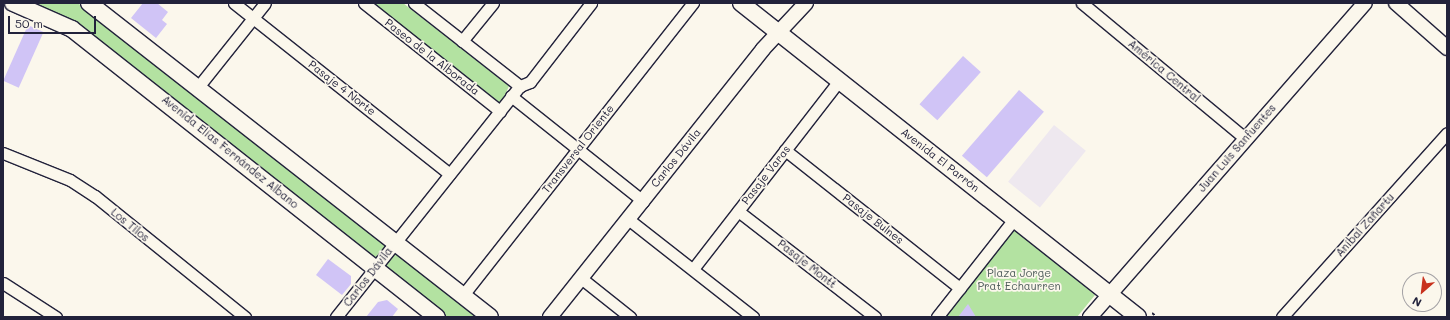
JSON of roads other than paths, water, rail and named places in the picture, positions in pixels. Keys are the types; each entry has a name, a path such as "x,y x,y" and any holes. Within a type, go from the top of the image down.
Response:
{"main road":[{"name":"Avenida Elías Fernández Albano","path":"13,3 72,29 436,317"},
{"path":"89,3 490,317"},
{"name":"Avenida El Parrón","path":"741,3 1138,317"}],"street":[{"name":"Pasaje 4 Norte","path":"234,3 450,174"},
{"path":"198,87 265,3"},
{"name":"Paseo de la Alborada","path":"364,3 500,111"},
{"path":"414,3 520,86"},
{"path":"462,41 492,3"},
{"name":"Carlos Dávila","path":"336,317 520,86 530,82 591,3"},
{"name":"Transversal Oriente","path":"463,295 692,3"},
{"name":"Carlos Dávila","path":"550,317 779,33 806,3"},
{"name":"América Central","path":"1082,3 1246,139"},
{"name":"Juan Luis Sanfuentes","path":"1090,317 1365,3"},
{"path":"1396,3 1447,48"},
{"name":"Pasaje Varas","path":"693,270 839,81"},
{"path":"512,96 643,200"},
{"name":"Aníbal Zañartu","path":"1282,317 1447,133"},
{"name":"Pasaje Bulnes","path":"785,150 960,288"},
{"name":"Los Tilos","path":"3,153 70,180 95,196 245,317"},
{"name":"Pasaje Montt","path":"738,211 875,317"},
{"path":"937,317 1014,218"},
{"path":"628,219 753,317"},
{"path":"581,278 630,317"},
{"path":"3,283 56,317"}],"park label":[{"name":"Plaza Jorge Prat Echaurren","path":"1019,280"}]}
